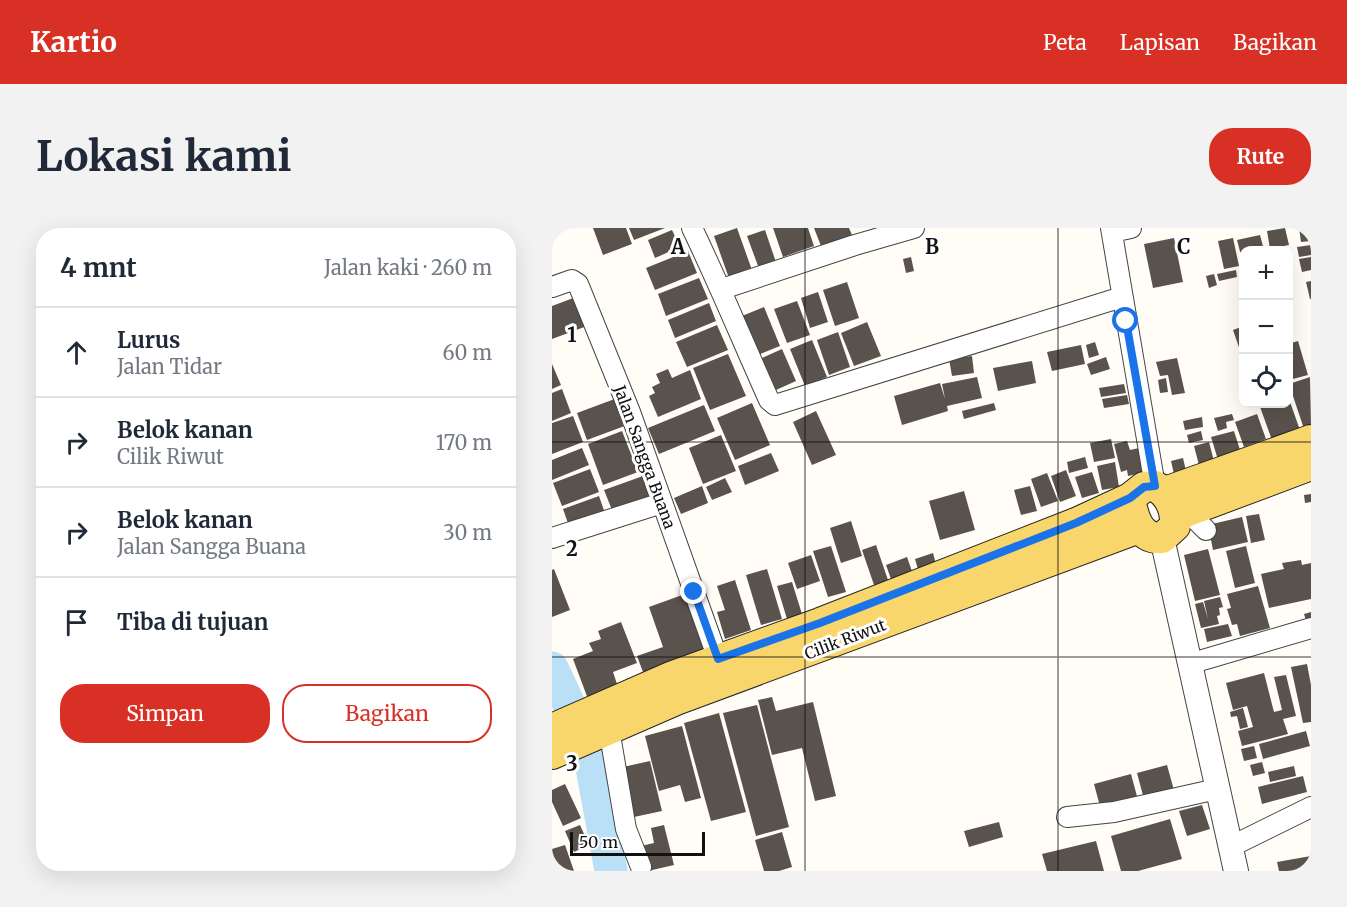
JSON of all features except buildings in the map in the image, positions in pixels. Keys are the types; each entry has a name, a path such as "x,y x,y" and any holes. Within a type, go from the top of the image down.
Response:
{"main road":[{"path":"1165,512 1311,440"},
{"path":"1165,512 1311,465"},
{"name":"Cilik Riwut","path":"553,745 599,725 676,700 782,649 1165,512"},
{"name":"Cilik Riwut","path":"599,725 674,676 718,659 782,649"}],"street":[{"path":"692,228 722,290 769,400 775,405 1122,297"},
{"path":"722,290 864,235 914,228"},
{"path":"1131,228 1111,230 1165,512 1189,664 1236,871"},
{"name":"Jalan Sangga Buana","path":"552,287 572,280 578,284 630,412 718,659"},
{"path":"553,536 662,503"},
{"path":"1189,664 1311,628"},
{"path":"599,725 626,829 641,867"},
{"path":"1066,817 1114,813 1217,789"},
{"path":"1230,846 1311,807"}],"waterway":[{"path":"552,668 574,715 592,768 611,871"}],"route":[{"path":"694,592 718,659 820,623 1076,523 1130,498 1144,487 1155,486 1126,321"}]}
